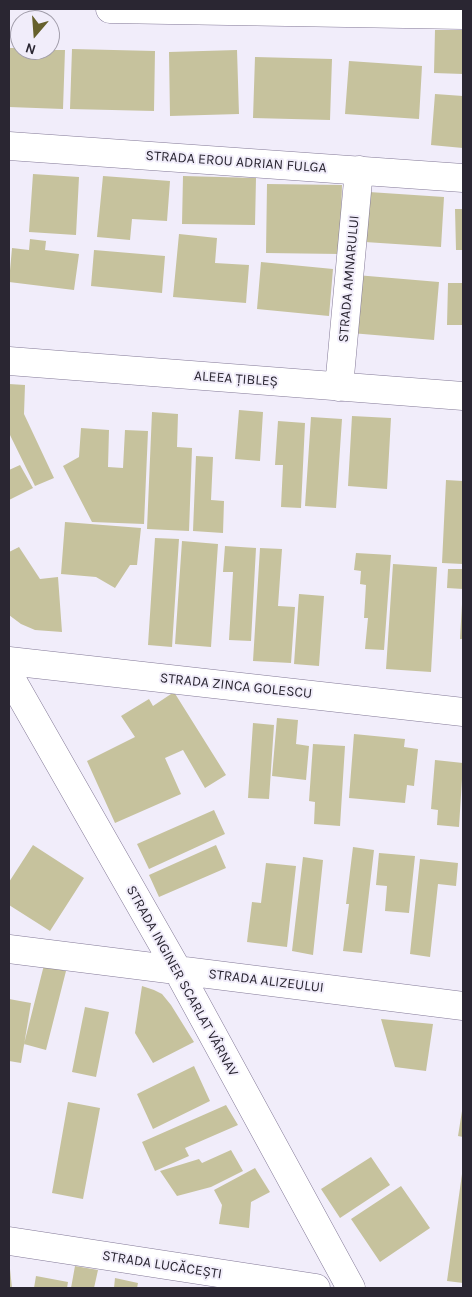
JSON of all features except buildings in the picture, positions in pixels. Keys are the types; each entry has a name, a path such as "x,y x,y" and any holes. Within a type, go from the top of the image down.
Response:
{"street":[{"path":"110,9 463,15"},
{"name":"STRADA EROU ADRIAN FULGA","path":"9,146 463,178"},
{"name":"STRADA AMNARULUI","path":"339,387 359,170"},
{"name":"ALEEA ȚIBLEȘ","path":"9,361 463,396"},
{"name":"STRADA ZINCA GOLESCU","path":"9,661 463,712"},
{"name":"STRADA INGINER SCARLAT VÂRNAV","path":"9,675 178,970 351,1288"},
{"name":"STRADA ALIZEULUI","path":"9,949 463,1006"},
{"name":"STRADA LUCĂCEȘTI","path":"9,1241 316,1288"}]}
